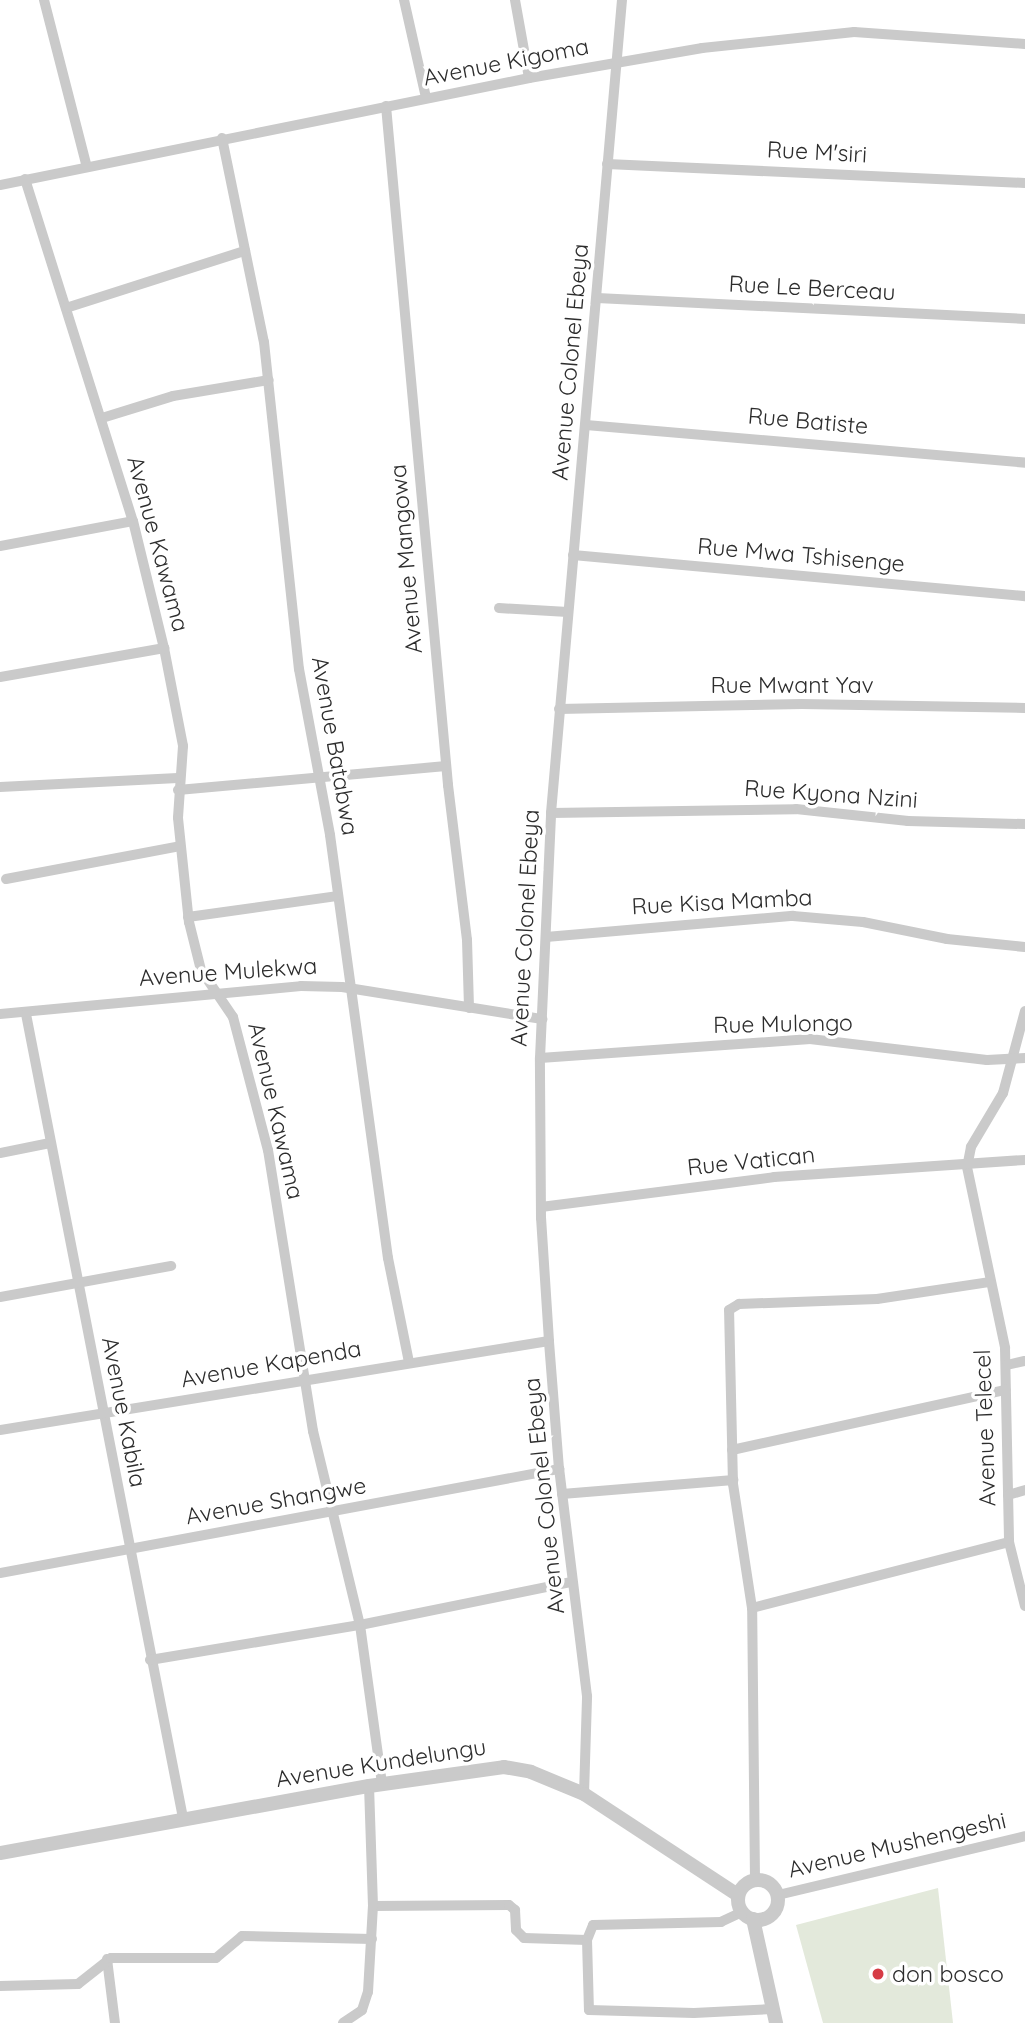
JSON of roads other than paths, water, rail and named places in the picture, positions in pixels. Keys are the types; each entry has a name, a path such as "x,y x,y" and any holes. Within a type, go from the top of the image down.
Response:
{"street":[{"path":"44,0 86,164"},
{"path":"404,0 426,98"},
{"path":"515,0 529,78"},
{"name":"Avenue Colonel Ebeya","path":"584,1794 588,1714 559,1469 549,1340 541,1206 540,1058 551,813 559,709 622,0"},
{"name":"Avenue Kigoma","path":"0,185 86,164 529,78 728,45 854,32 1025,44"},
{"name":"Avenue Mangowa","path":"386,106 446,766 467,940 470,1008"},
{"name":"Avenue Batabwa","path":"222,138 269,380 299,668 320,780 387,1258 409,1362"},
{"name":"Rue M'siri","path":"607,164 1025,183"},
{"name":"Avenue Kawama","path":"25,179 133,521 164,648 184,746 178,790 180,846 188,917 201,970 233,1017 268,1150 303,1381 360,1625 375,1785 372,1938 365,2006 343,2023"},
{"path":"66,308 245,251"},
{"name":"Rue Le Berceau","path":"597,299 1025,319"},
{"path":"102,418 173,396 269,380"},
{"name":"Rue Batiste","path":"586,425 1025,463"},
{"path":"0,546 133,521"},
{"name":"Rue Mwa Tshisenge","path":"573,555 1025,596"},
{"path":"499,608 568,612"},
{"path":"0,677 164,648"},
{"name":"Rue Mwant Yav","path":"559,709 802,704 1025,708"},
{"path":"178,790 320,780 446,766"},
{"path":"0,787 178,778"},
{"name":"Rue Kyona Nzini","path":"551,813 796,809 908,821 1025,824"},
{"path":"6,879 180,846"},
{"path":"188,917 337,897"},
{"name":"Rue Kisa Mamba","path":"545,937 793,916 1025,947"},
{"name":"Avenue Mulekwa","path":"0,1014 26,1014 281,986 349,988 542,1019"},
{"path":"967,1167 971,1147 1003,1093 1025,1010"},
{"name":"Avenue Kabila","path":"26,1014 150,1660 183,1818"},
{"name":"Rue Mulongo","path":"540,1058 810,1040 1013,1062 1025,1058"},
{"path":"0,1153 50,1143"},
{"name":"Rue Vatican","path":"541,1206 774,1177 967,1167 1025,1160"},
{"name":"Avenue Telecel","path":"967,1167 1007,1365 1009,1542 1025,1606"},
{"path":"0,1297 171,1266"},
{"path":"755,1880 752,1608 733,1480 727,1338 729,1310 735,1305 877,1298 989,1282"},
{"name":"Avenue Kapenda","path":"0,1430 549,1340"},
{"path":"1007,1365 1025,1361"},
{"path":"732,1450 1006,1390"},
{"name":"Avenue Shangwe","path":"0,1573 334,1513 559,1469"},
{"path":"562,1494 733,1480"},
{"path":"1008,1495 1025,1490"},
{"path":"752,1608 1009,1542"},
{"path":"150,1660 360,1625 572,1583"},
{"name":"Avenue Kundelungu","path":"0,1853 375,1785 503,1767 531,1772 584,1794 738,1895"},
{"name":"Avenue Mushengeshi","path":"778,1895 1025,1836"},
{"path":"755,1880 744,1885 738,1895 748,1916 774,2016 638,2018 589,2010 587,1940 590,1927 602,1922 721,1922 748,1916 775,1911 778,1895 770,1883 755,1880"},
{"path":"373,1906 511,1906 516,1930 524,1938 587,1940"},
{"path":"0,1986 78,1984 107,1959 216,1958 242,1936 372,1938"},
{"path":"107,1959 115,2023"}],"place":[{"name":"don bosco","path":"878,1974"}]}
